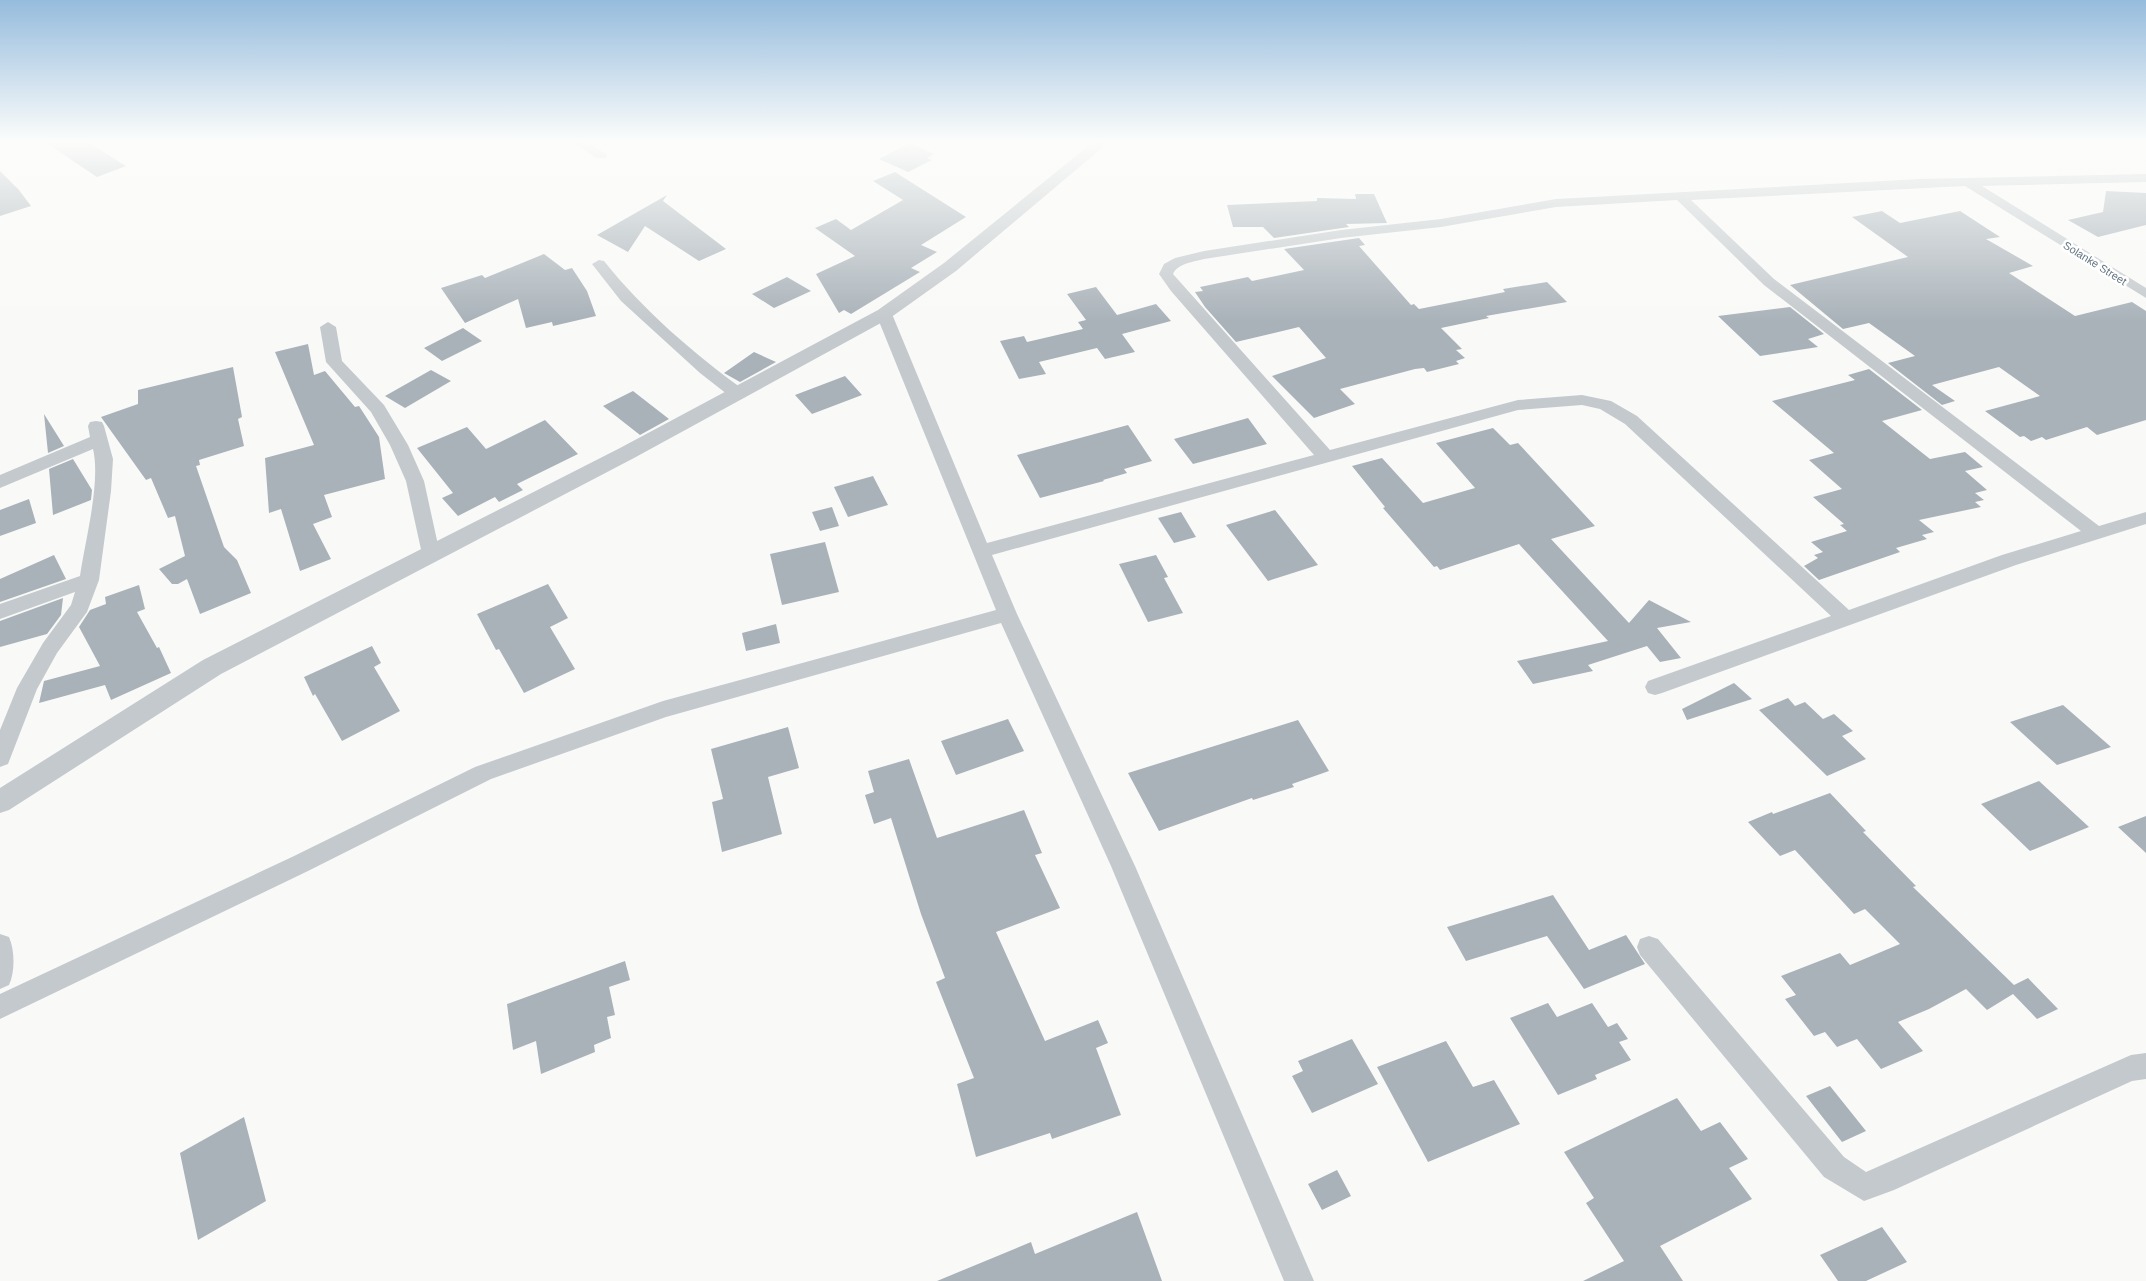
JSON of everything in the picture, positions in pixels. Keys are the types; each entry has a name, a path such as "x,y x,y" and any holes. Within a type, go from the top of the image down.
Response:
{"street":[{"path":"0,802 212,667 738,394 884,314 950,267 1029,202"},
{"path":"1327,458 1176,288 1166,274 1169,267 1180,261 1253,246 1440,223 1556,203 1581,202"},
{"path":"1686,202 1769,282 2096,533"},
{"name":"Solanke Street","path":"2000,202 2146,294"},
{"path":"599,264 626,298 706,370 738,394"},
{"path":"884,314 1008,614 1123,866 1299,1281"},
{"path":"328,327 334,362 340,371 378,409 399,445 414,481 431,554"},
{"path":"981,550 1518,405 1582,400 1605,405 1631,420 1846,619"},
{"path":"0,482 98,433 104,459 102,491 89,580 80,607 50,648 26,688 0,758"},
{"path":"1655,687 2009,560 2146,518"},
{"path":"0,612 89,580"},
{"path":"0,1007 300,864 483,773 663,709 1008,614"},
{"path":"0,945 0,977"},
{"path":"1649,946 1834,1167 1864,1186 1884,1180 2131,1068 2146,1066"}],"building":[{"path":"0,202 28,202 31,206 0,216"},
{"path":"655,202 664,202 726,249 699,261 645,226 628,252 597,235"},
{"path":"900,202 942,202 966,217 921,245 937,252 911,268 920,272 851,314 844,310 839,313 816,274 855,256 815,228 836,219 851,230"},
{"path":"1299,202 1377,202 1387,223 1346,224 1349,227 1274,238 1263,227 1233,227 1227,205"},
{"path":"2104,202 2146,202 2146,225 2098,237 2068,220 2103,212"},
{"path":"1882,211 1900,223 1960,211 2000,237 1986,239 2033,266 2009,273 2075,316 2132,302 2146,311 2146,420 2097,435 2087,427 2046,440 2042,437 2031,441 2024,436 2020,437 1985,411 2040,396 1999,367 1932,385 1955,401 1942,405 1888,363 1915,356 1869,323 1843,329 1790,285 1908,257 1852,217"},
{"path":"1359,238 1365,245 1359,246 1411,305 1414,304 1419,309 1505,292 1503,289 1547,282 1567,302 1486,316 1489,318 1441,328 1462,349 1456,350 1465,358 1456,361 1459,364 1427,372 1424,368 1415,369 1340,389 1355,404 1314,418 1272,376 1326,358 1299,327 1236,342 1205,307 1195,292 1203,291 1200,287 1248,277 1252,281 1304,270 1284,249"},
{"path":"544,254 565,270 572,268 587,291 596,316 553,326 552,322 526,328 518,299 465,323 441,288 482,275 485,278"},
{"path":"787,277 811,291 774,308 752,294"},
{"path":"1096,287 1117,315 1156,304 1171,321 1122,334 1135,352 1105,359 1097,348 1039,362 1046,374 1019,379 1000,341 1024,336 1027,342 1083,329 1078,322 1086,320 1067,294"},
{"path":"1790,307 1824,334 1808,339 1818,347 1760,356 1718,316"},
{"path":"463,328 482,341 442,361 424,348"},
{"path":"308,344 314,375 325,371 355,407 359,406 379,437 385,479 324,495 332,517 313,524 331,559 300,571 281,509 269,513 265,458 314,445 275,352"},
{"path":"754,352 776,362 740,382 724,373"},
{"path":"233,367 242,417 238,419 244,446 199,460 200,465 196,466 224,547 237,560 251,593 200,614 187,579 178,584 172,584 159,569 185,556 175,516 168,518 151,478 146,480 101,417 138,404 138,390"},
{"path":"1869,369 1922,410 1882,421 1930,459 1965,452 1983,467 1965,471 1987,490 1975,493 1984,500 1975,502 1981,507 1919,520 1934,532 1922,535 1927,539 1896,548 1900,552 1819,580 1804,566 1818,558 1814,555 1823,552 1811,542 1847,531 1840,525 1844,524 1813,497 1842,489 1809,460 1834,453 1772,401 1855,380 1848,375"},
{"path":"431,370 451,381 405,408 385,396"},
{"path":"845,376 862,395 812,414 795,395"},
{"path":"633,391 669,419 640,435 603,406"},
{"path":"44,414 64,446 48,453"},
{"path":"1248,418 1267,444 1193,464 1174,439"},
{"path":"545,420 578,454 517,484 523,490 499,502 495,497 458,516 442,498 453,493 417,448 467,427 486,449"},
{"path":"1128,425 1152,461 1124,469 1127,473 1104,481 1040,498 1017,455"},
{"path":"1493,428 1510,445 1518,443 1595,526 1551,539 1629,623 1649,600 1691,622 1657,628 1681,658 1660,662 1647,646 1588,665 1593,671 1533,684 1517,661 1608,641 1519,544 1440,570 1437,566 1434,567 1383,508 1385,507 1352,466 1382,458 1423,503 1475,488 1436,443"},
{"path":"73,459 92,490 91,500 53,515 49,469"},
{"path":"873,476 888,505 848,517 834,487"},
{"path":"29,499 36,523 0,536 0,510"},
{"path":"832,507 839,526 820,531 812,512"},
{"path":"1275,510 1318,565 1268,581 1226,525"},
{"path":"1181,512 1196,537 1174,543 1158,518"},
{"path":"825,542 839,592 782,605 770,554"},
{"path":"54,555 66,579 0,602 0,579"},
{"path":"1156,555 1168,577 1164,578 1183,613 1148,622 1119,564"},
{"path":"548,584 568,618 550,627 575,669 524,693 499,649 496,650 477,614"},
{"path":"139,585 145,609 137,612 157,648 159,647 171,673 111,700 105,685 39,703 44,681 100,666 79,627 90,610 106,604 105,597"},
{"path":"63,598 61,615 47,634 0,647 0,621"},
{"path":"776,624 780,643 746,651 742,633"},
{"path":"372,646 381,663 374,667 400,711 342,741 315,694 313,696 304,677"},
{"path":"1734,683 1752,699 1687,720 1682,709"},
{"path":"1788,698 1795,706 1805,702 1823,719 1834,714 1853,731 1842,736 1866,759 1827,776 1759,710"},
{"path":"2063,705 2111,747 2057,765 2010,722"},
{"path":"1008,719 1024,751 956,775 941,741"},
{"path":"1298,720 1329,771 1292,784 1294,787 1253,800 1252,798 1159,831 1128,773"},
{"path":"788,727 799,768 768,777 782,834 722,852 712,802 723,799 711,749"},
{"path":"909,759 937,838 1024,810 1042,853 1035,855 1060,908 996,932 1045,1041 1098,1020 1108,1043 1096,1048 1121,1115 1052,1139 1050,1133 976,1157 957,1084 974,1078 936,982 945,978 921,914 891,818 874,824 865,795 874,792 868,771"},
{"path":"2039,781 2089,827 2030,851 1981,804"},
{"path":"1830,793 1866,831 1863,832 1916,886 1913,887 2014,985 2028,978 2058,1009 2037,1019 2013,994 1987,1010 1966,989 1929,1009 1898,1022 1923,1051 1881,1069 1857,1039 1837,1047 1825,1032 1814,1036 1785,999 1796,995 1781,976 1840,953 1850,965 1900,944 1865,909 1854,914 1795,850 1780,856 1748,822"},
{"path":"2146,816 2146,853 2118,827"},
{"path":"1553,895 1589,950 1626,935 1645,964 1584,989 1547,936 1466,961 1447,927"},
{"path":"625,961 630,980 609,987 615,1015 607,1017 611,1038 594,1045 595,1052 541,1074 536,1041 513,1050 507,1004"},
{"path":"1548,1003 1557,1017 1592,1003 1608,1027 1617,1023 1628,1039 1619,1042 1631,1060 1595,1075 1597,1079 1558,1095 1510,1018"},
{"path":"1352,1039 1378,1084 1312,1113 1292,1076 1303,1071 1298,1061"},
{"path":"1446,1041 1473,1087 1494,1080 1520,1124 1428,1162 1377,1067"},
{"path":"1830,1086 1866,1131 1842,1142 1806,1096"},
{"path":"1677,1098 1701,1131 1720,1122 1748,1159 1729,1168 1752,1199 1660,1246 1683,1281 1583,1281 1624,1261 1586,1203 1594,1198 1564,1152"},
{"path":"244,1117 266,1201 198,1240 180,1153"},
{"path":"1337,1170 1351,1196 1322,1210 1308,1184"},
{"path":"1137,1212 1162,1281 937,1281 1031,1242 1035,1254"},
{"path":"1882,1227 1907,1262 1866,1281 1838,1281 1820,1255"}]}
